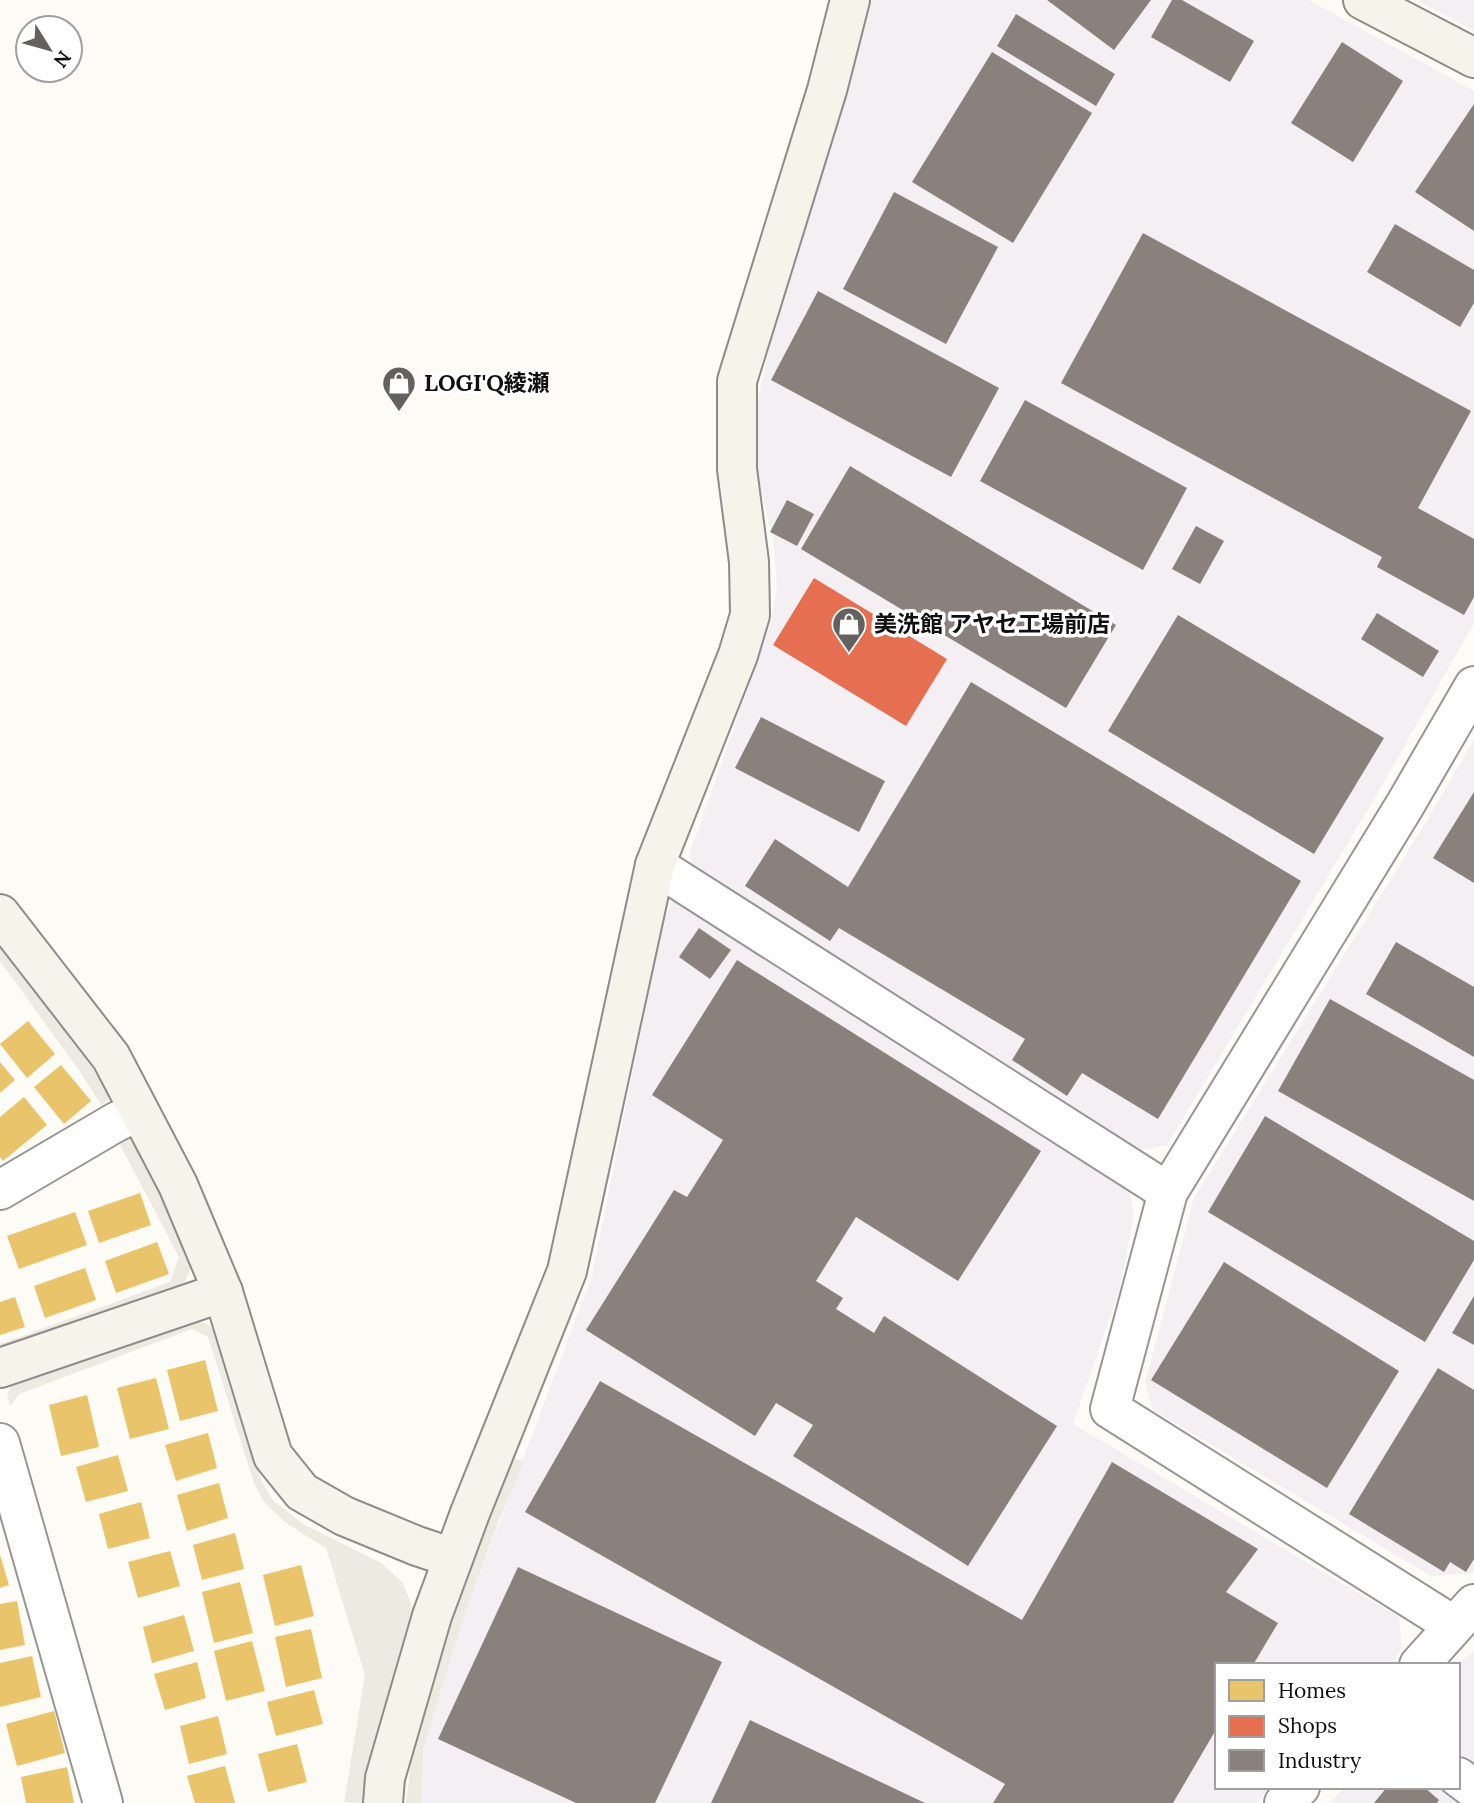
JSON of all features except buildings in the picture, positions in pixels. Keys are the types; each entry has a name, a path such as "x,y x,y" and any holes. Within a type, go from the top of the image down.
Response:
{"street":[{"path":"383,1803 385,1777 419,1657 453,1558 568,1271 655,865 738,655 750,615 749,562 737,469 737,381 827,90 850,0"},
{"path":"1363,0 1474,58"},
{"path":"1421,1663 1464,1615 1110,1409 1168,1192 1405,805 1474,686"},
{"path":"655,865 1168,1192"},
{"path":"0,914 111,1057 178,1185 223,1292 273,1456 302,1492 344,1516 453,1558"},
{"path":"0,1189 139,1111"},
{"path":"0,1368 223,1292"},
{"path":"0,1443 103,1803"},
{"path":"1284,1803 1298,1789"}],"shaded area":[{"path":"872,0 1309,0 1474,91 1474,623 1380,789 1167,1145 1136,1151 697,874 689,855 771,623 777,588 773,540 757,472 756,410 776,317 846,95"},
{"path":"1416,0 1474,0 1474,31"},
{"path":"1474,740 1474,1573 1431,1576 1153,1410 1145,1383 1194,1198"},
{"path":"676,895 1129,1185 1134,1215 1120,1288 1073,1424 1399,1617 1402,1649 1391,1663 1215,1663 1215,1789 1271,1789 1257,1803 422,1803 423,1749 464,1616 592,1276 663,920"},
{"path":"0,943 90,1065 110,1097 102,1106 0,961"},
{"path":"116,1137 132,1137 190,1253 193,1262 185,1282 171,1290 0,1354 0,1344 170,1282 179,1257"},
{"path":"195,1321 208,1324 215,1333 262,1482 273,1500 303,1524 381,1563 403,1583 413,1609 416,1620 374,1747 362,1803 344,1802 365,1675 326,1548 286,1523 264,1502 254,1483 208,1337 192,1329 19,1394 10,1406 7,1394 12,1386"},
{"path":"512,1458 524,1461 464,1616 423,1749 422,1803 406,1803 413,1747 450,1622"},
{"path":"1474,1651 1474,1768 1460,1758 1460,1663"},
{"path":"1343,1789 1440,1789 1458,1803 1330,1803"}],"place":[{"name":"LOGI'Q綾瀬","path":"399,413"},
{"name":"美洗館 アヤセ工場前店","path":"849,654"}]}
